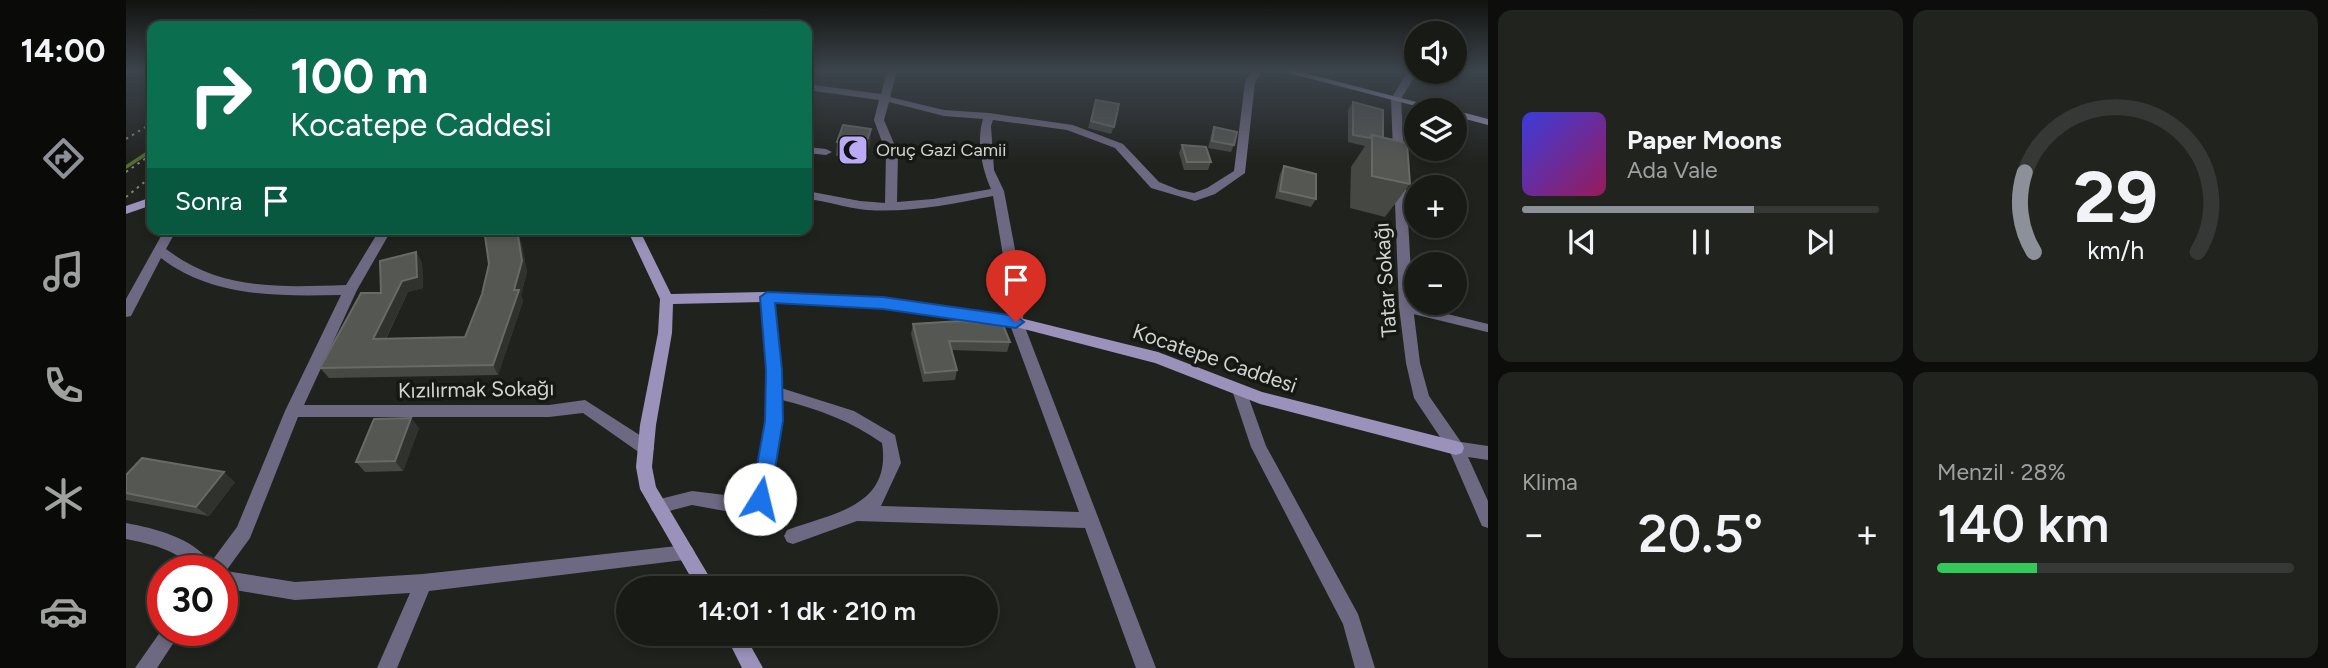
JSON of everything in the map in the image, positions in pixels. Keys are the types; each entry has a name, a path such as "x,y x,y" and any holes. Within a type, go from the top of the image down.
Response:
{"street":[{"path":"883,102 879,120 892,153 891,206"},
{"path":"900,102 935,111 1069,127 1119,146 1155,186 1195,197 1211,191 1239,173 1248,102"},
{"name":"Tatar Sokağı","path":"1396,102 1404,265"},
{"path":"989,116 986,126 988,170 998,191 1017,297 1016,322 1146,668"},
{"path":"1467,116 1488,122"},
{"path":"812,151 826,152"},
{"path":"812,196 865,206 891,206 934,204 998,191"},
{"path":"126,210 147,203"},
{"path":"126,312 168,235"},
{"path":"227,555 244,532 293,411 350,290 382,235"},
{"path":"636,235 667,299 665,333 646,447 648,489 700,576"},
{"path":"159,250 175,265 187,271 218,283 244,289 350,290"},
{"path":"658,506 692,498 725,503 760,499 774,421 767,297"},
{"name":"Kocatepe Caddesi","path":"667,299 767,297 883,303 1016,322 1158,358 1260,398 1456,448"},
{"name":"Tatar Sokağı","path":"1407,315 1413,363 1422,398 1456,448 1488,520"},
{"path":"1238,390 1259,447 1351,621 1365,668"},
{"path":"774,392 820,403 872,426 889,440 894,463 878,499 857,513 793,536"},
{"name":"Kızılırmak Sokağı","path":"293,411 549,411 585,406 646,447"},
{"path":"1456,448 1488,453"},
{"path":"857,513 1090,520"},
{"path":"126,531 154,536 193,555"},
{"path":"238,582 295,591 423,583 686,553"},
{"path":"387,668 423,583"},
{"path":"145,668 161,646"},
{"path":"740,646 752,668"}],"lane":[{"path":"1437,315 1488,328"}],"path":[{"path":"126,139 147,126"},
{"path":"126,172 147,157"},
{"path":"126,197 147,180"}],"building":[{"path":"1095,102 1119,104 1114,127 1091,121"},
{"path":"1353,102 1383,110 1383,138 1353,135"},
{"path":"843,125 871,129 865,146 837,142"},
{"path":"1214,127 1237,132 1234,145 1212,141"},
{"path":"1372,135 1404,142 1404,161 1408,161 1409,175 1404,175 1404,183 1372,176"},
{"path":"1182,145 1206,147 1211,162 1187,162"},
{"path":"1284,166 1316,174 1316,199 1280,191"},
{"path":"518,235 522,261 514,290 519,290 493,365 320,368 361,293 381,293 380,261 416,252 417,277 402,281 373,339 465,337 482,294 489,264 485,236"},
{"path":"961,321 1003,325 1010,342 949,341 957,370 925,373 913,324"},
{"path":"411,418 395,461 356,462 374,419"},
{"path":"142,458 224,472 196,507 126,493 126,475"}],"waterway":[{"path":"126,167 147,153"}],"place":[{"name":"Oruç Gazi Camii","path":"853,150"}],"route":[{"path":"760,499 774,421 774,370 767,297 883,303 1016,322"}]}
